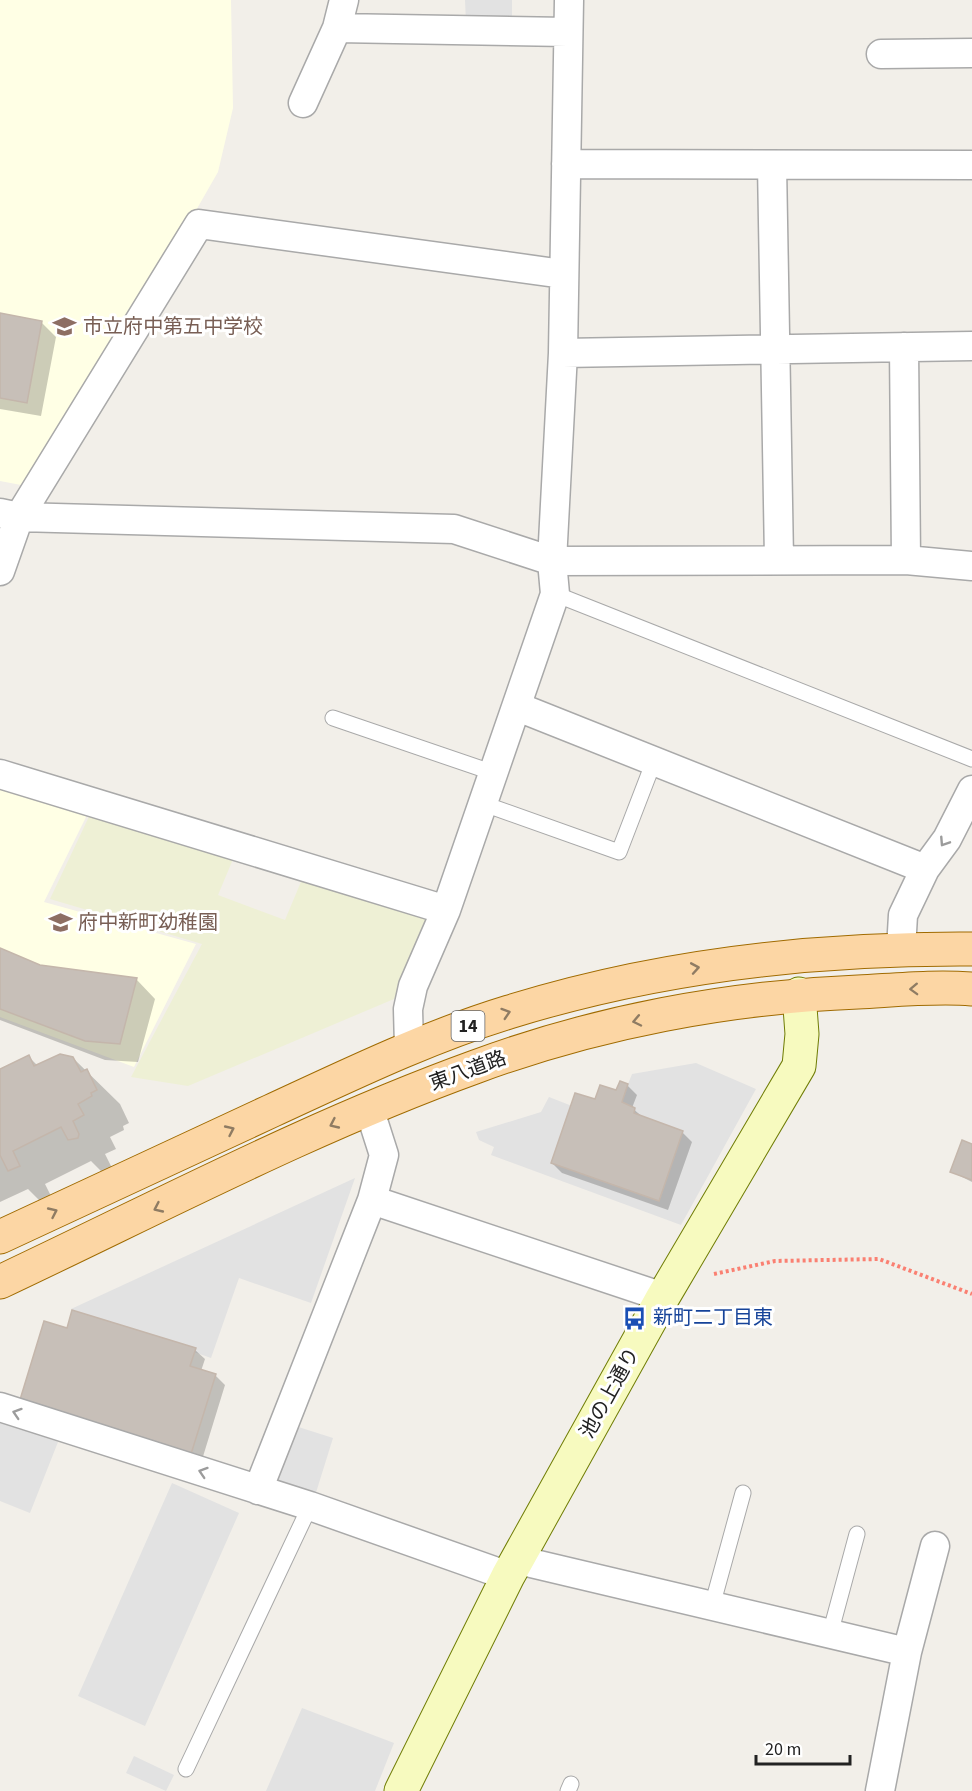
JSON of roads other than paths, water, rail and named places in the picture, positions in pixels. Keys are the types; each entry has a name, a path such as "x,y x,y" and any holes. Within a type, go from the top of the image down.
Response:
{"main road":[{"name":"14","path":"0,1237 409,1047 509,1012 654,975 725,962 901,949 972,949"},
{"name":"東八道路","path":"0,1282 369,1108 477,1066 613,1026 682,1012 799,994 972,989"}],"street":[{"path":"303,103 337,28 344,0"},
{"path":"409,1047 408,1009 413,986 446,910 518,707 555,594 552,561 563,353 567,32 570,0"},
{"path":"337,28 567,32"},
{"path":"880,54 972,54"},
{"path":"566,164 972,165"},
{"path":"772,165 779,559"},
{"path":"0,571 9,515 200,224 563,274"},
{"path":"563,353 972,346"},
{"path":"904,347 906,560"},
{"path":"9,515 454,529 552,561 906,560 972,566"},
{"path":"518,707 925,869"},
{"path":"0,774 446,910"},
{"path":"901,949 903,915 925,869 947,839 972,790"},
{"name":"池の上通り","path":"401,1791 513,1568 669,1287 799,1066 802,1034 799,994"},
{"path":"258,1490 372,1200 384,1155 369,1108"},
{"path":"372,1200 669,1287"},
{"path":"0,1407 258,1490 513,1568 712,1606 907,1652"},
{"path":"880,1791 907,1652 935,1546"}],"lane":[{"path":"555,594 972,759"},
{"path":"333,718 495,773"},
{"path":"484,804 619,852 654,761"},
{"path":"712,1606 744,1493"},
{"path":"186,1769 310,1506"},
{"path":"830,1634 857,1534"}],"place":[{"name":"市立府中第五中学校","path":"65,327"},
{"name":"府中新町幼稚園","path":"60,923"},
{"name":"新町二丁目東","path":"635,1318"}]}
